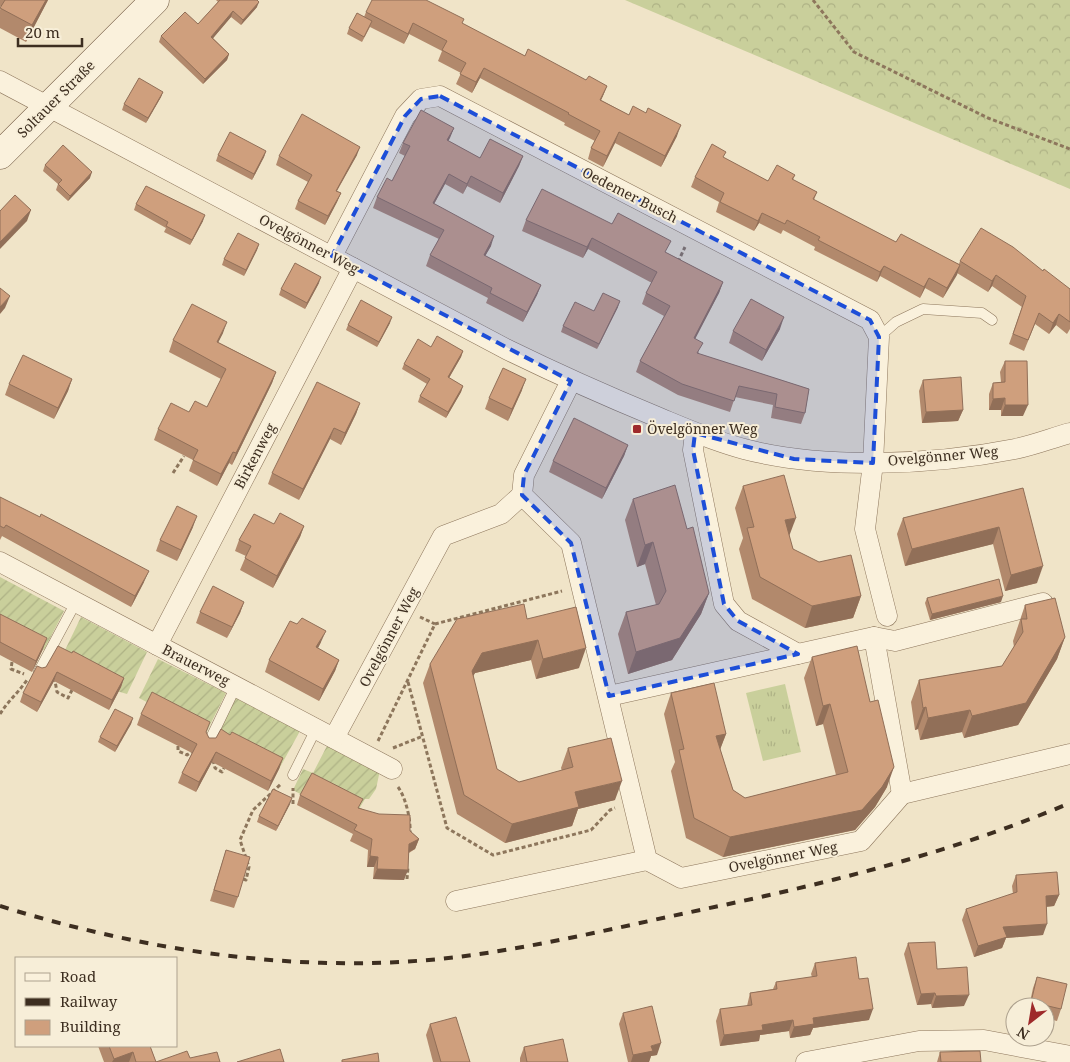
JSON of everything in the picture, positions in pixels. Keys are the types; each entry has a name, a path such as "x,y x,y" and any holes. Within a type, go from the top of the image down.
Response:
{"street":[{"name":"Soltauer Straße","path":"0,155 155,0"},
{"name":"Ovelgönner Weg","path":"0,81 506,349 571,381 695,433 744,449 794,459 873,462 953,458 1016,449 1070,433"},
{"name":"Oedemer Busch","path":"332,256 405,116 421,99 440,96 870,320 879,337"},
{"name":"Birkenweg","path":"157,644 353,268"},
{"path":"873,462 879,337"},
{"path":"456,900 647,860 635,802 571,543 522,495 524,475 571,381"},
{"path":"695,433 693,450 724,604 738,621 798,654"},
{"name":"Ovelgönner Weg","path":"873,462 865,529 887,616"},
{"name":"Ovelgönner Weg","path":"334,738 443,536 501,514 522,495"},
{"name":"Brauerweg","path":"0,562 370,757 394,777"},
{"path":"609,696 874,637 895,641 1043,603"},
{"path":"874,637 902,794 1070,754"},
{"name":"Ovelgönner Weg","path":"647,860 681,878 862,842 902,794"},
{"path":"806,1062 919,1041 984,1040 1070,1056"}],"lane":[{"path":"879,337 896,322 923,309 982,313 992,320"},
{"path":"39,671 76,602"},
{"path":"209,742 236,686"},
{"path":"293,775 316,728"}],"path":[{"path":"816,1 854,52 988,118 1070,149"},
{"path":"677,263 694,229"},
{"path":"173,473 184,456"},
{"path":"370,757 435,624 582,586"},
{"path":"0,714 9,699 18,694 29,677 11,668 12,662"},
{"path":"39,671 55,681 57,692 68,698 72,690"},
{"path":"408,682 447,828 493,855 591,830 610,810 635,802"},
{"path":"178,746 178,751 187,755 209,742 215,768 222,772 224,768"},
{"path":"243,879 246,880 249,867 240,840 253,810 269,793 293,775"},
{"path":"394,777 402,792 410,826 410,841"},
{"path":"407,879 408,863"}],"highlighted area":[{"path":"440,96 870,320 879,337 873,463 794,459 695,433 693,450 724,604 738,621 798,654 609,696 571,543 522,495 524,475 571,381 332,256 405,116 421,99"}],"green space":[{"path":"625,0 1070,0 1070,189"},
{"path":"0,577 64,611 44,650 0,627"},
{"path":"81,617 147,652 127,694 54,673"},
{"path":"158,659 226,693 206,733 139,698"},
{"path":"785,684 801,752 763,761 746,693"},
{"path":"236,698 300,731 279,769 215,738"},
{"path":"328,744 380,770 376,789 369,799 365,799 359,809 302,795 293,790 303,769 313,773"}],"building":[{"path":"5,0 46,0 32,25 0,8"},
{"path":"220,0 257,0 259,2 243,20 233,11 211,37 229,54 205,79 161,36 185,12 198,24"},
{"path":"372,0 426,0 464,19 462,23 525,56 528,49 586,80 589,76 607,86 600,100 629,115 633,106 646,113 648,108 681,125 665,156 619,132 607,156 591,148 600,131 484,68 476,82 460,74 466,63 442,50 447,41 413,23 408,34 366,12"},
{"path":"357,13 372,21 364,37 349,28"},
{"path":"139,78 163,92 148,118 124,104"},
{"path":"421,110 454,128 447,140 480,158 490,139 523,156 503,193 471,176 467,184 449,174 433,203 494,236 484,255 541,285 527,312 490,293 492,288 430,255 444,230 377,197 387,178 392,181 410,146 403,143"},
{"path":"302,114 360,147 336,191 341,193 328,216 298,201 312,175 279,156"},
{"path":"230,132 266,151 254,174 218,155"},
{"path":"712,144 726,152 723,157 768,181 777,165 795,175 792,179 817,192 813,199 896,242 901,234 960,265 947,288 929,278 924,287 884,266 880,272 818,240 820,237 787,220 785,224 762,213 758,221 720,202 724,193 695,177"},
{"path":"63,145 92,172 70,196 58,184 62,180 45,165"},
{"path":"146,186 205,215 192,240 166,226 168,222 136,204"},
{"path":"542,189 612,224 618,213 671,241 665,252 723,282 694,338 703,343 697,353 809,389 805,413 775,407 777,394 739,386 734,401 682,384 640,361 670,306 646,293 657,272 592,238 587,247 526,220"},
{"path":"15,195 31,210 0,242 0,211"},
{"path":"981,228 1013,247 1043,271 1044,269 1070,289 1070,322 1059,314 1053,323 1039,313 1028,340 1013,334 1026,296 996,275 992,281 960,261"},
{"path":"238,233 259,244 246,270 224,259"},
{"path":"295,263 321,277 307,303 281,289"},
{"path":"0,288 10,296 0,307"},
{"path":"603,293 620,301 599,344 563,326 575,302 594,311"},
{"path":"751,299 784,317 766,350 733,331"},
{"path":"361,300 392,317 379,342 348,325"},
{"path":"192,304 227,322 217,342 276,372 236,453 233,452 221,474 193,460 198,450 158,429 171,403 189,412 195,401 207,407 226,369 173,340"},
{"path":"437,336 463,351 448,377 463,386 448,412 420,396 430,379 404,364 418,339 431,347"},
{"path":"23,355 72,379 58,408 9,384"},
{"path":"1005,361 1027,361 1028,405 1005,405 1005,398 993,399 993,383 1005,382"},
{"path":"503,368 526,379 512,409 489,398"},
{"path":"961,377 963,410 926,412 923,380"},
{"path":"317,382 360,403 345,433 334,428 303,489 272,473"},
{"path":"574,418 628,445 606,488 553,461"},
{"path":"784,475 796,518 785,520 793,549 819,562 851,555 861,596 812,606 760,577 747,528 754,527 743,486"},
{"path":"675,485 687,529 693,527 709,593 680,638 636,652 626,612 659,604 666,591 653,542 645,545 633,499"},
{"path":"1023,488 1043,566 1011,575 999,527 912,549 903,518"},
{"path":"0,497 40,517 41,514 149,571 135,596 6,525 4,528 0,526"},
{"path":"177,506 197,516 181,550 160,540"},
{"path":"280,513 304,526 277,576 245,558 251,546 239,540 254,514 274,524"},
{"path":"999,579 1003,596 932,614 927,598"},
{"path":"213,586 244,602 232,627 200,612"},
{"path":"1055,598 1065,637 1026,703 972,716 970,710 928,718 926,707 923,708 919,680 1002,666 1023,632 1021,619 1027,619 1025,605"},
{"path":"524,604 527,619 576,607 586,648 543,659 538,640 482,653 472,671 497,769 519,782 573,767 568,748 611,738 622,781 575,792 579,807 512,824 464,795 430,664 457,619"},
{"path":"0,614 47,638 36,661 0,642"},
{"path":"302,618 326,631 316,647 339,660 323,689 269,660 290,621 297,624"},
{"path":"58,646 72,653 73,651 124,678 112,700 57,672 41,702 23,693 37,666 46,667"},
{"path":"857,646 870,702 878,700 894,767 882,787 862,810 730,837 694,818 679,750 684,749 671,693 714,683 726,734 716,736 733,790 745,798 848,772 830,704 823,706 812,657"},
{"path":"152,692 210,722 206,732 209,738 216,738 221,729 230,735 232,732 283,758 271,781 216,752 199,782 182,773 197,744 141,714"},
{"path":"115,709 133,718 117,746 100,737"},
{"path":"312,773 363,799 358,808 379,814 410,815 410,831 419,839 409,844 408,870 377,869 378,857 370,856 372,839 354,830 357,825 300,795"},
{"path":"273,789 292,798 278,826 259,816"},
{"path":"226,850 250,857 238,897 214,890"},
{"path":"1057,872 1059,895 1046,896 1047,924 1003,927 1007,937 978,946 966,909 1017,892 1016,875"},
{"path":"935,942 937,969 967,967 969,995 936,996 935,993 921,994 908,943"},
{"path":"856,957 859,979 868,978 873,1009 813,1018 814,1024 794,1027 793,1020 762,1025 763,1030 724,1035 720,1009 752,1005 750,993 777,989 776,982 817,976 815,963"},
{"path":"1037,977 1067,984 1061,1009 1055,1008 1055,997 1032,997"},
{"path":"652,1006 661,1043 651,1046 653,1051 633,1055 623,1013"},
{"path":"456,1017 470,1062 441,1062 430,1024"},
{"path":"563,1039 568,1062 527,1062 524,1047"},
{"path":"109,1047 150,1047 156,1062 136,1062 133,1052 114,1059"},
{"path":"280,1049 284,1062 237,1062"},
{"path":"187,1051 190,1058 217,1052 220,1062 156,1062"},
{"path":"980,1051 981,1062 941,1062 940,1052"},
{"path":"378,1053 379,1062 342,1062 342,1060"}],"railway":[{"path":"0,906 57,923 116,937 234,956 294,962 413,961 473,955 531,945 752,899 844,877 891,865 981,837 1070,803"}],"place":[{"name":"Övelgönner Weg","path":"637,429"}]}
